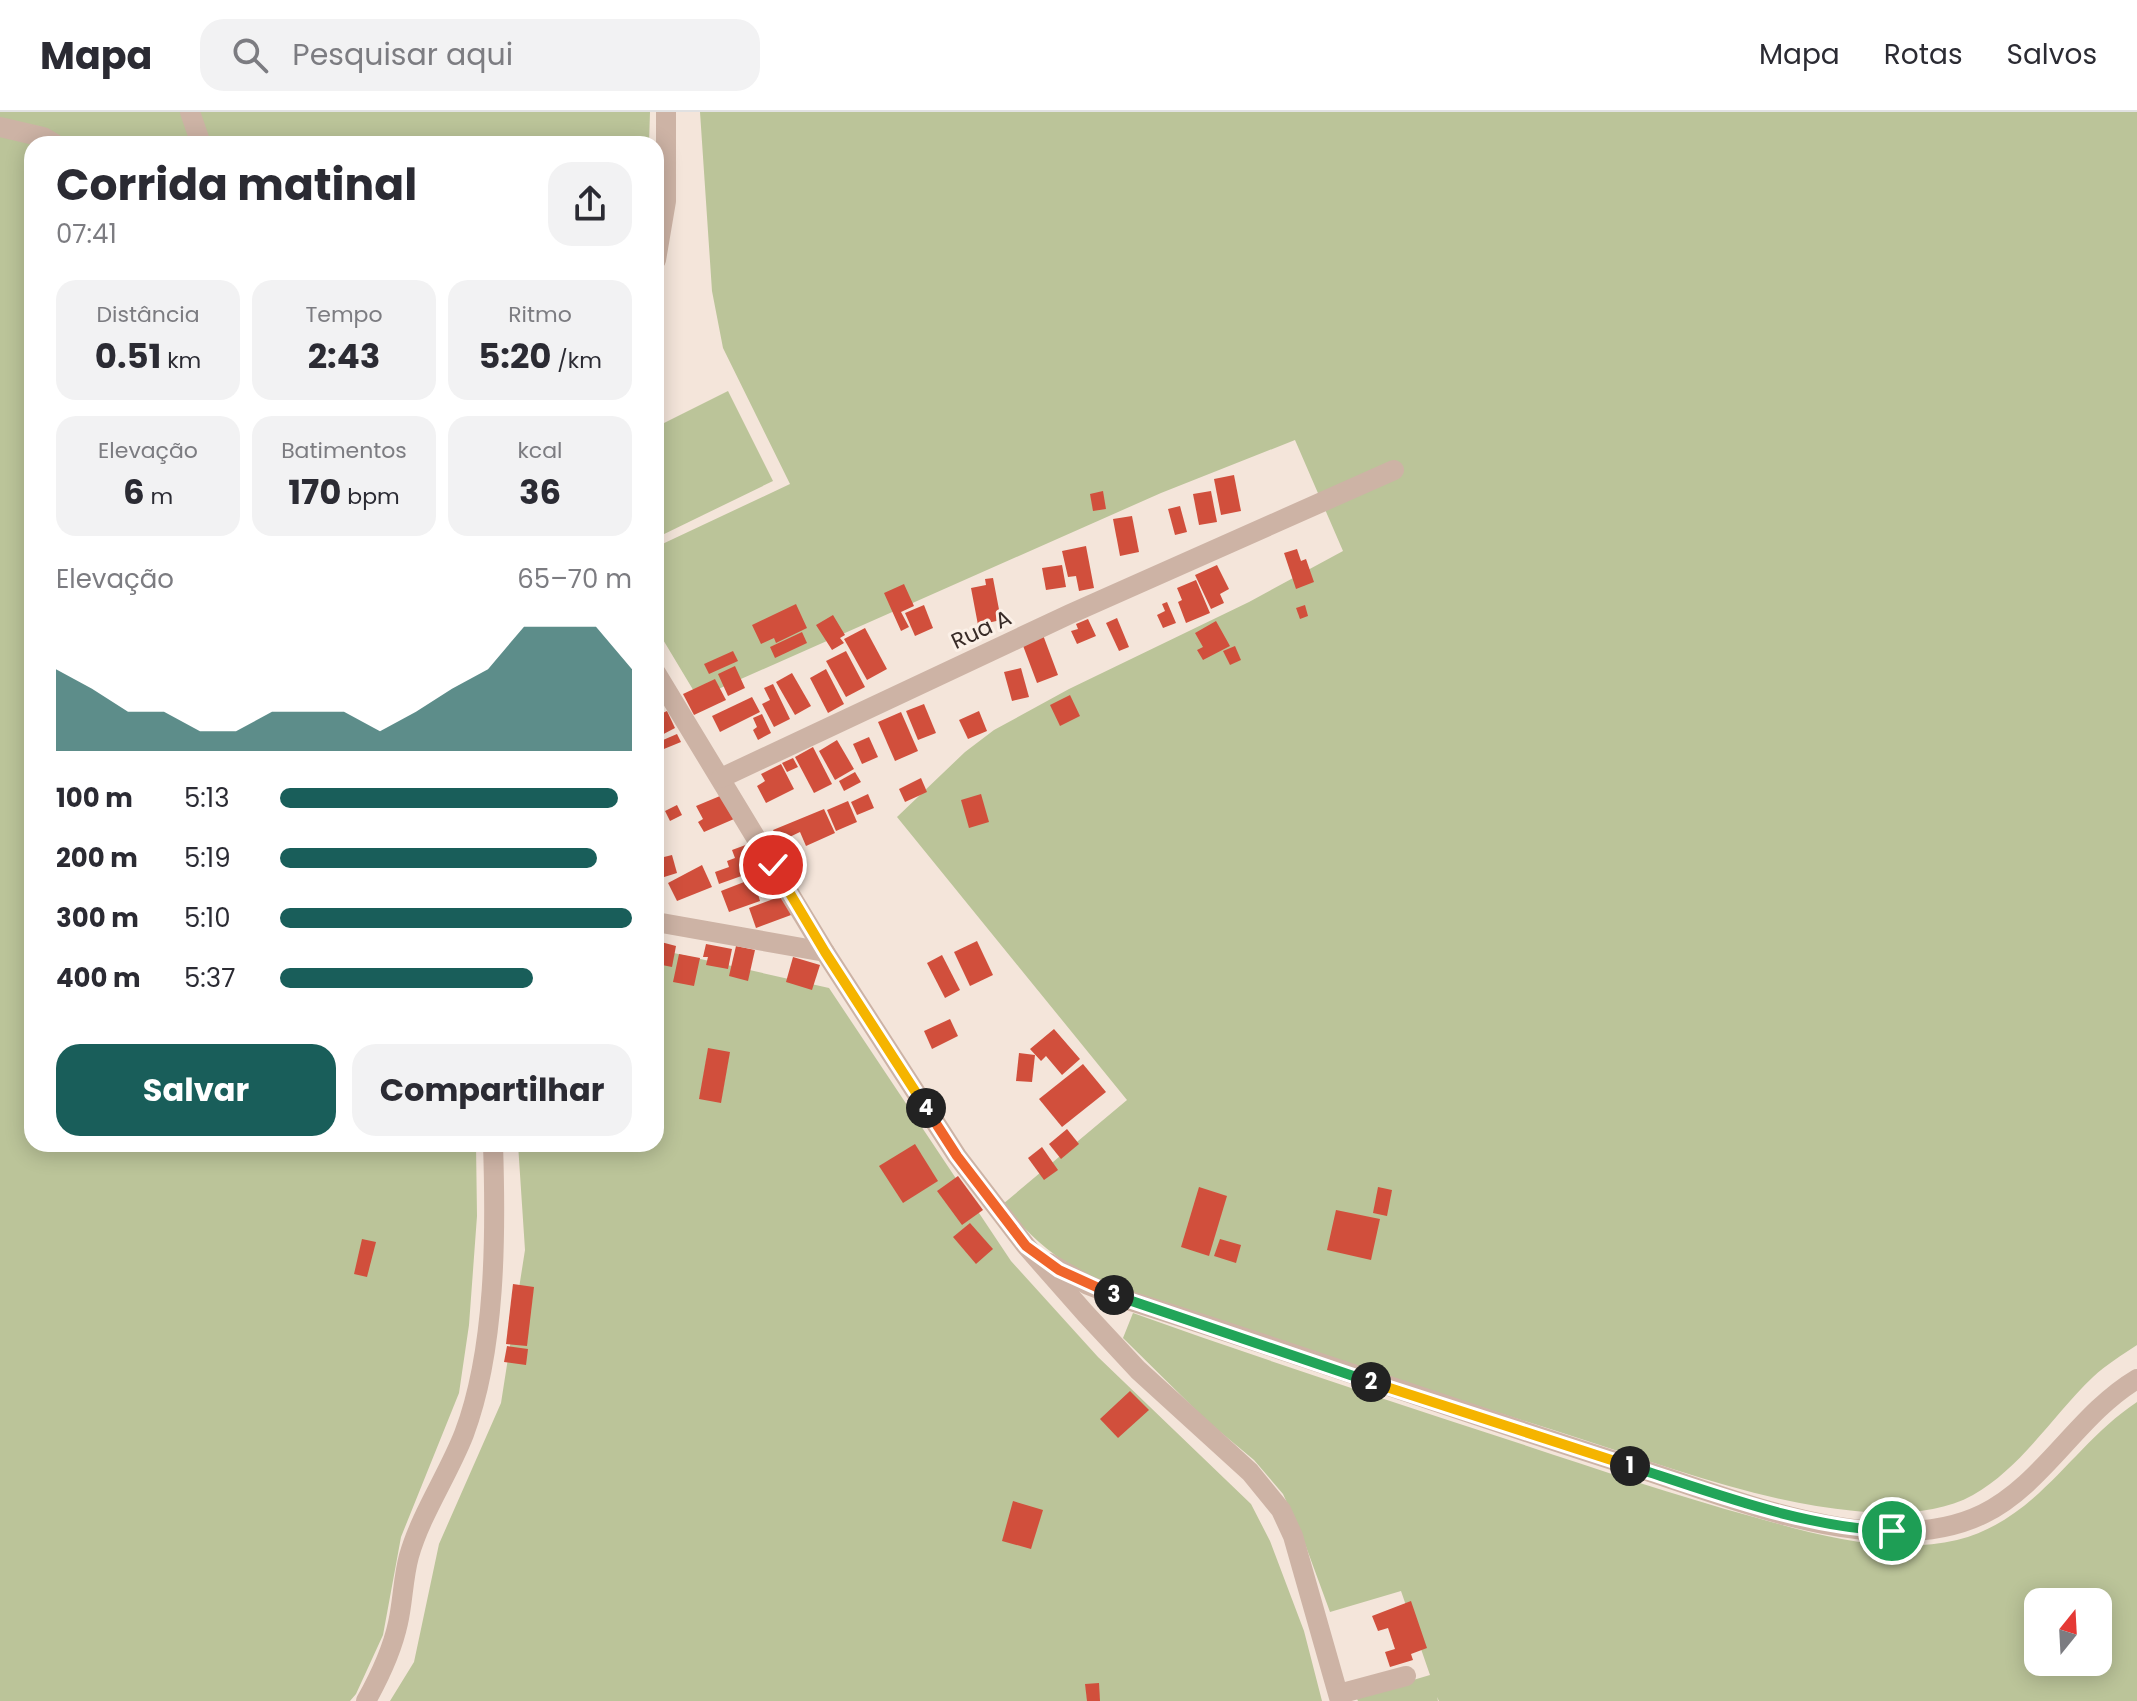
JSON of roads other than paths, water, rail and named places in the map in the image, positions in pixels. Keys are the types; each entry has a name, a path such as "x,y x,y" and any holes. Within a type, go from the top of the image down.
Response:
{"street":[{"path":"190,112 198,136"},
{"path":"664,212 666,112"},
{"path":"0,127 39,136"},
{"name":"Rua A","path":"721,778 1070,614 1394,470"},
{"path":"664,686 825,952 957,1156 1026,1246 1138,1370 1250,1472 1281,1510 1293,1536 1340,1698 1406,1676"},
{"path":"664,923 825,952"},
{"path":"366,1701 383,1670 398,1625 409,1557 464,1434 475,1398 491,1292 493,1152"},
{"path":"1026,1246 1059,1270 1124,1299 1699,1489 1839,1527 1922,1530 1950,1526 1983,1514 2022,1486 2084,1421 2137,1379"}]}
